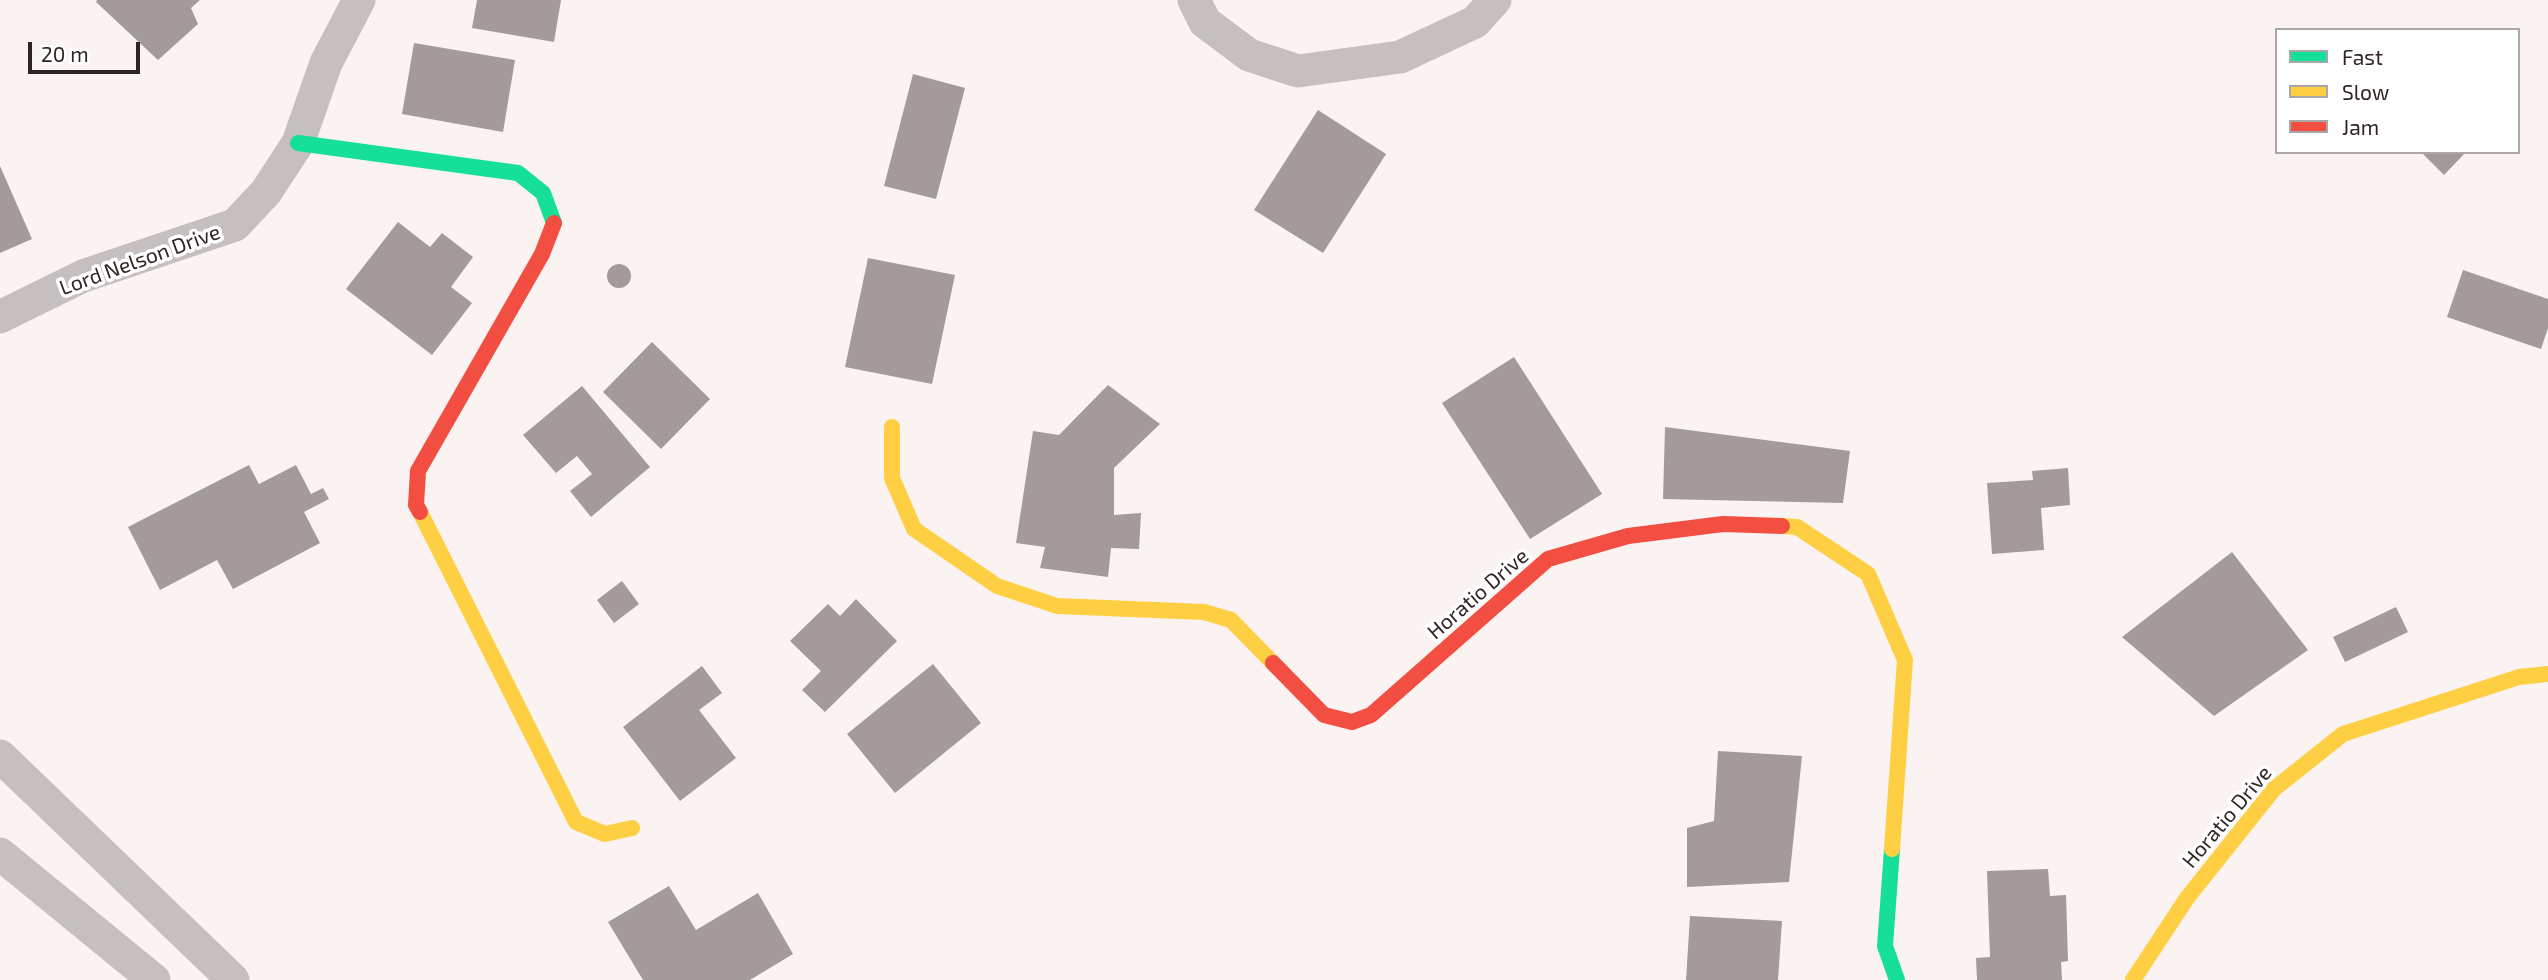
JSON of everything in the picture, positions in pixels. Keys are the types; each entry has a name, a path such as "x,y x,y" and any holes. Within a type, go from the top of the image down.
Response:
{"street":[{"path":"326,63 332,0"},
{"name":"Lord Nelson Drive","path":"0,317 83,276 235,225 265,192 298,144 326,63 359,0"},
{"path":"1194,0 1205,22 1249,55 1298,71 1400,57 1475,22 1495,0"},
{"path":"298,144 518,173 543,192 554,223 542,254 418,471 416,505 576,822 606,834 632,828"},
{"name":"Horatio Drive","path":"892,427 892,478 914,529 997,586 1057,606 1204,612 1231,620 1324,715 1352,722 1371,715 1548,559 1628,536 1723,524 1797,527 1868,574 1905,660 1885,946 1897,980"},
{"name":"Horatio Drive","path":"2133,980 2187,898 2274,789 2343,734 2519,677 2548,674"},
{"path":"0,756 233,980"},
{"path":"0,854 154,980"}],"building":[{"path":"200,0 191,8 198,24 158,60 96,2"},
{"path":"477,0 561,0 554,42 472,28"},
{"path":"414,43 515,60 503,132 402,114"},
{"path":"913,74 965,88 936,199 884,186"},
{"path":"1318,110 1386,154 1323,253 1254,210"},
{"path":"2423,154 2464,154 2444,175"},
{"path":"0,166 32,239 0,253"},
{"path":"398,222 430,247 442,233 473,257 451,287 472,303 432,355 346,289"},
{"path":"868,258 955,275 932,384 845,367"},
{"path":"619,264 630,271 631,276 624,287 619,288 608,281 607,276 614,265"},
{"path":"2463,270 2548,299 2548,328 2541,349 2447,317"},
{"path":"652,342 710,399 661,449 603,392"},
{"path":"1514,357 1602,494 1530,539 1442,403"},
{"path":"1108,385 1160,424 1114,468 1114,515 1141,513 1139,549 1111,548 1108,577 1040,568 1045,547 1016,543 1033,431 1059,435"},
{"path":"582,386 650,467 591,517 570,491 592,474 577,456 556,473 523,435"},
{"path":"1665,427 1850,451 1843,503 1663,499"},
{"path":"249,465 259,484 296,465 311,494 323,488 329,499 304,512 320,543 233,589 217,560 160,590 128,527"},
{"path":"2068,468 2070,505 2041,508 2044,550 1992,554 1987,483 2033,480 2032,471"},
{"path":"2232,552 2308,650 2214,716 2122,637"},
{"path":"622,581 639,604 614,623 597,600"},
{"path":"856,599 897,641 825,712 802,690 821,671 790,641 828,604 840,616"},
{"path":"2396,607 2408,632 2345,662 2333,637"},
{"path":"933,664 981,723 895,793 847,734"},
{"path":"702,666 722,693 699,710 736,758 680,801 623,727"},
{"path":"1718,751 1802,756 1789,882 1687,887 1687,828 1714,821"},
{"path":"2048,869 2050,896 2066,895 2068,961 2061,962 2062,980 1977,980 1976,958 1990,957 1987,871"},
{"path":"669,886 696,930 758,893 793,954 750,980 643,980 608,922"},
{"path":"1690,916 1782,921 1778,980 1686,980"}],"traffic: fast":[{"path":"298,143 518,173 543,193 554,223"},
{"path":"1892,849 1885,946 1897,980"}],"traffic: slow":[{"path":"892,427 892,478 914,529 997,586 1057,606 1204,612 1231,620 1273,663"},
{"path":"420,512 576,822 605,834 632,828"},
{"path":"1782,526 1797,527 1868,574 1905,660 1892,849"},
{"path":"2133,980 2187,898 2274,789 2343,734 2519,677 2548,674"}],"traffic: jam":[{"path":"420,512 416,505 418,471 542,254 554,223"},
{"path":"1273,663 1324,715 1352,722 1371,715 1548,559 1628,536 1723,524 1782,526"}]}
